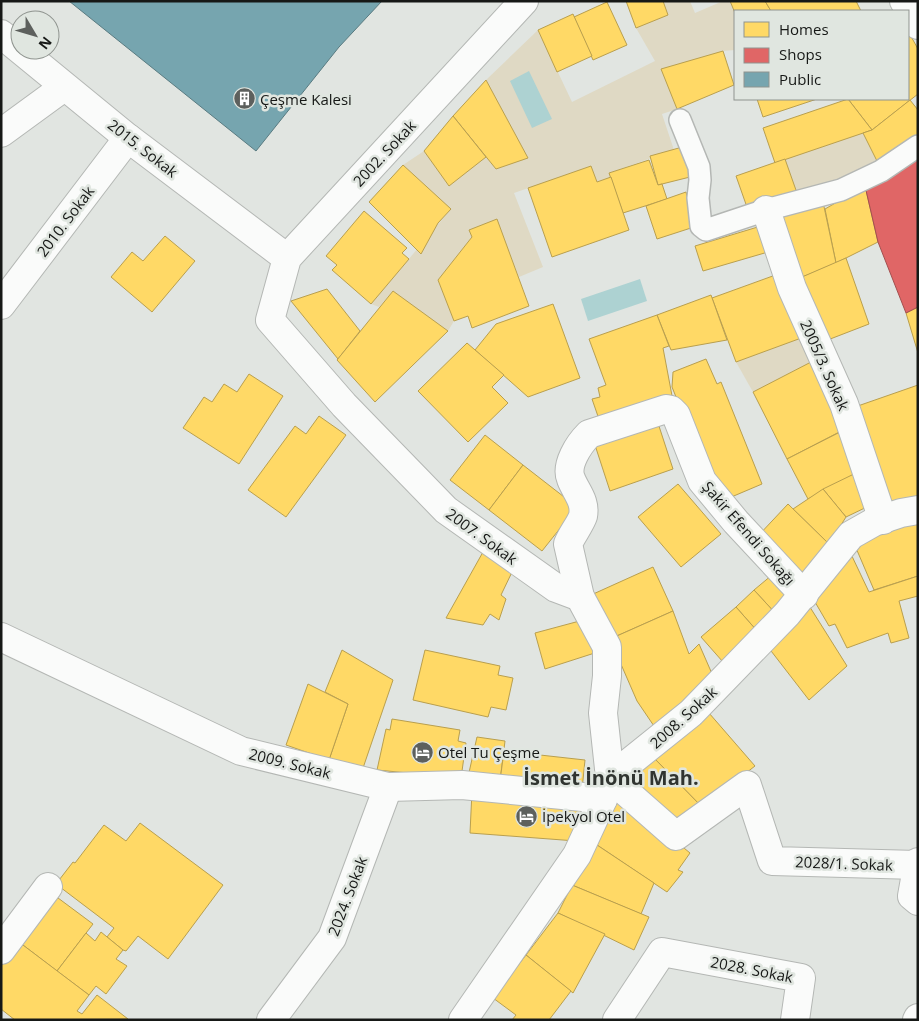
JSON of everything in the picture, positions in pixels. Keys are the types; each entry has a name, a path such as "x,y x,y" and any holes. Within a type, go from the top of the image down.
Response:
{"street":[{"name":"2002. Sokak","path":"270,320 287,258 524,1"},
{"path":"904,1 918,25"},
{"name":"2015. Sokak","path":"1,34 128,138 287,258"},
{"path":"1,133 64,87"},
{"name":"2010. Sokak","path":"1,305 128,138"},
{"name":"2005/3. Sokak","path":"766,210 792,288 844,404 883,520"},
{"name":"2007. Sokak","path":"270,320 344,405 446,510 556,588 580,598"},
{"name":"Şakir Efendi Sokağı","path":"580,598 568,544 572,533 583,516 582,500 570,478 572,457 580,442 589,434 666,409 671,410 676,415 702,481 736,522 804,594"},
{"name":"2008. Sokak","path":"463,1020 577,855 607,789 692,714 787,614 851,535 874,522 901,513 918,510"},
{"path":"580,598 607,647 607,676 603,713 607,789"},
{"name":"2009. Sokak","path":"1,637 241,750 388,787 462,784 607,789"},
{"name":"2028/1. Sokak","path":"607,789 676,836 747,785 772,861 917,864"},
{"name":"2024. Sokak","path":"272,1020 332,938 388,787"},
{"path":"917,864 912,896 918,901"},
{"path":"1,950 48,887"},
{"name":"2028. Sokak","path":"617,1020 662,952 801,978 795,1020"}],"lane":[{"path":"680,120 699,168 698,198 702,228 709,230 766,210 841,190 881,171 918,146"}],"shaded area":[{"path":"663,1 690,1 695,13 723,1 730,1 734,10 734,50 723,51 677,109 662,114 674,150 609,173 611,177 597,182 591,166 514,193 543,267 519,277 497,220 469,230 472,237 438,280 454,321 448,331 393,291 379,307 371,304 450,210 403,165 424,151 449,186 486,157 496,169 528,158 486,80 538,30 572,102 655,61 636,28 668,15"},
{"path":"863,133 881,169 797,193 785,159"},
{"path":"804,337 813,361 753,392 736,362"}],"water":[{"path":"529,71 552,119 532,128 510,81"},
{"path":"640,279 647,301 588,321 581,299"}],"building: Homes":[{"path":"626,1 663,1 668,15 636,28"},
{"path":"730,1 765,1 770,10 734,10"},
{"path":"765,1 856,1 860,10 770,10"},
{"path":"607,2 627,45 593,60 574,17"},
{"path":"573,14 592,56 557,72 538,30"},
{"path":"909,33 918,49 918,94 872,130 849,100 909,100"},
{"path":"723,51 734,85 677,109 661,69"},
{"path":"486,80 528,158 496,169 453,116"},
{"path":"757,100 814,100 763,117"},
{"path":"849,100 872,130 775,163 763,128"},
{"path":"910,100 918,110 918,143 881,169 863,133 872,130"},
{"path":"453,116 486,157 449,186 424,151"},
{"path":"686,146 694,176 658,185 650,156"},
{"path":"785,159 797,193 748,210 736,176"},
{"path":"649,160 658,185 662,184 667,199 623,213 609,173"},
{"path":"403,165 451,209 438,223 421,254 369,202"},
{"path":"591,166 597,182 611,177 629,230 552,257 528,188"},
{"path":"865,186 878,242 836,263 825,209"},
{"path":"686,192 694,227 657,239 646,206"},
{"path":"823,202 836,263 793,281 778,212"},
{"path":"364,211 407,248 402,253 409,259 371,304 332,270 337,265 326,256"},
{"path":"497,219 529,306 472,328 468,316 454,321 438,280 472,237 469,230"},
{"path":"761,226 768,252 703,271 695,246"},
{"path":"165,236 195,261 152,312 111,277 132,252 143,261"},
{"path":"846,258 869,324 825,341 802,277"},
{"path":"781,273 804,337 736,362 712,298"},
{"path":"327,289 360,331 338,359 291,301"},
{"path":"393,291 448,331 375,402 337,360"},
{"path":"711,295 727,340 671,350 657,315"},
{"path":"553,304 580,378 528,397 475,350 496,324"},
{"path":"918,307 918,353 906,313"},
{"path":"657,315 669,346 663,348 673,401 601,425 592,399 600,397 598,388 606,385 589,339"},
{"path":"467,343 504,375 492,387 508,403 468,442 418,391"},
{"path":"706,359 717,384 721,382 762,484 729,498 703,464 672,387 673,372"},
{"path":"813,361 847,428 787,459 753,392"},
{"path":"249,374 283,396 239,464 183,428 204,397 212,402 224,384 237,392"},
{"path":"918,385 918,500 887,508 852,408"},
{"path":"319,416 346,435 286,517 248,490 295,426 306,434"},
{"path":"656,417 673,469 610,491 593,439"},
{"path":"842,431 861,471 808,499 787,459"},
{"path":"485,435 523,465 489,510 450,480"},
{"path":"523,465 577,507 542,551 489,510"},
{"path":"856,473 871,505 846,517 823,489"},
{"path":"678,484 721,534 681,567 638,517"},
{"path":"823,489 846,517 829,544 793,509"},
{"path":"788,504 829,544 802,582 757,537"},
{"path":"918,520 918,576 874,590 856,548 881,530"},
{"path":"483,552 513,570 501,595 506,599 499,620 490,614 483,625 446,618"},
{"path":"850,552 869,592 918,576 918,596 899,601 909,638 891,643 888,633 847,648 835,624 829,626 815,602 821,586"},
{"path":"653,567 673,611 610,639 591,595"},
{"path":"778,570 799,594 777,615 754,590"},
{"path":"754,590 777,615 758,632 736,607"},
{"path":"808,604 847,666 809,700 768,647"},
{"path":"736,607 758,632 723,662 701,637"},
{"path":"673,611 689,654 699,644 713,676 656,729 637,701 610,639"},
{"path":"587,619 604,650 545,669 535,633"},
{"path":"342,650 393,680 362,771 329,760 348,704 325,692"},
{"path":"425,650 500,666 498,675 513,678 506,710 491,707 488,717 413,700"},
{"path":"308,684 348,704 329,760 286,745"},
{"path":"709,713 755,766 702,807 653,757"},
{"path":"392,719 460,730 458,741 466,743 461,778 377,770 386,729 390,730"},
{"path":"477,737 505,741 500,781 468,777"},
{"path":"504,751 585,760 582,790 500,781"},
{"path":"653,757 702,807 675,832 623,783"},
{"path":"472,791 589,803 576,841 470,833"},
{"path":"621,796 690,853 678,870 683,872 667,892 594,843 600,823"},
{"path":"140,823 223,885 168,959 138,936 126,951 123,950 107,937 114,928 56,884 104,825 126,841"},
{"path":"594,843 654,883 641,914 572,885"},
{"path":"572,885 649,917 634,950 558,913"},
{"path":"50,892 93,924 57,971 15,939"},
{"path":"558,913 605,934 573,993 526,955"},
{"path":"101,932 123,950 116,959 127,966 106,994 96,986 89,995 57,971 86,933 95,941"},
{"path":"15,939 89,995 77,1011 82,1014 97,995 128,1019 15,1020 1,1009 1,956"},
{"path":"526,955 571,991 549,1020 512,1020 516,1015 493,998"}],"building: Shops":[{"path":"918,154 918,307 906,313 878,242 865,186"}],"building: Public":[{"name":"Çeşme Kalesi","path":"69,1 382,1 339,47 256,151"}],"place":[{"name":"Çeşme Kalesi","path":"244,99"},
{"name":"Otel Tu Çeşme","path":"422,752"},
{"name":"İpekyol Otel","path":"526,816"}],"district":[{"name":"İsmet İnönü Mah.","path":"611,777"}]}
